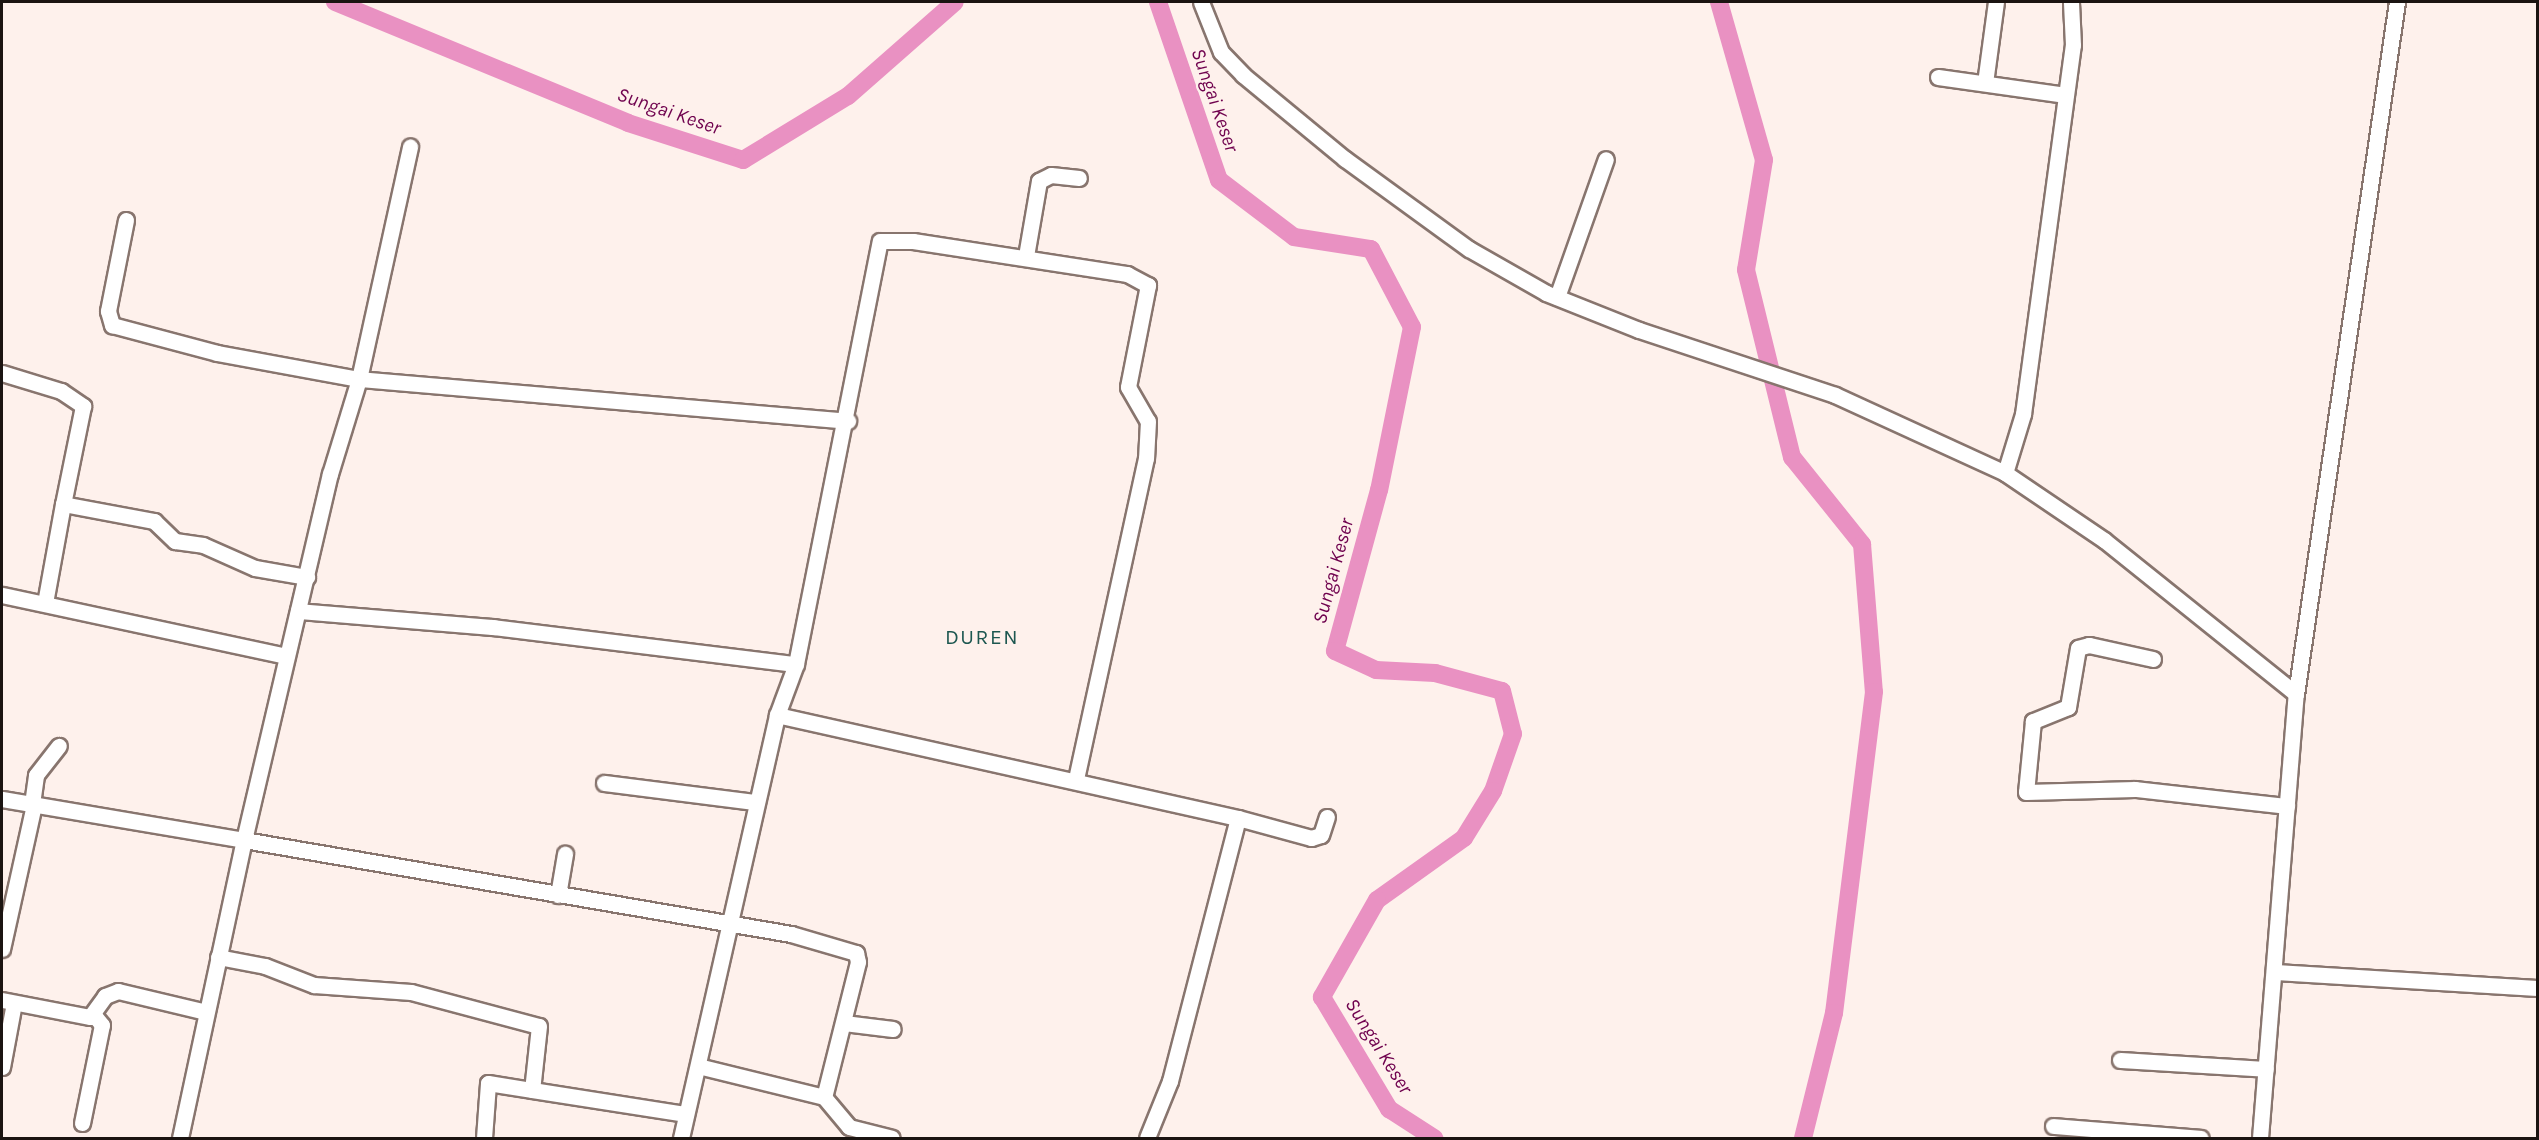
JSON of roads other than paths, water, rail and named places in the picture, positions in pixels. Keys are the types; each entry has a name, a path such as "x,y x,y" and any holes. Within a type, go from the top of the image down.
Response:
{"street":[{"path":"1201,2 1221,52 1309,130 1439,229 1557,297 1638,330 1776,372 2005,473 2104,540 2296,694"},
{"path":"1985,83 1996,2"},
{"path":"2005,473 2023,414 2073,45 2072,2"},
{"path":"2260,1138 2296,694 2397,2"},
{"path":"1938,77 2066,95"},
{"path":"180,1138 244,840 298,610 359,379 410,147"},
{"path":"1557,297 1606,159"},
{"path":"1026,256 1039,181 1051,175 1079,178"},
{"path":"126,220 108,311 112,325 217,353 359,379 848,421"},
{"path":"681,1138 755,802 777,715 796,664 848,421 880,241 1026,256 1142,278 1148,285 1128,387 1148,421 1146,458 1076,778"},
{"path":"2,374 61,391 83,406 45,603"},
{"path":"63,504 146,519 176,541 203,544 255,568 307,576"},
{"path":"2,595 287,656"},
{"path":"298,610 493,627 796,664"},
{"path":"2153,659 2089,645 2078,648 2068,707 2033,721 2026,792 2135,789 2287,806"},
{"path":"777,715 1076,778 1311,838 1320,834 1327,817"},
{"path":"2,949 33,805 36,775 59,746"},
{"path":"604,783 755,802"},
{"path":"2,799 729,923 856,953 844,1023 824,1097"},
{"path":"1147,1138 1170,1081 1238,818"},
{"path":"558,895 565,854"},
{"path":"218,957 265,966 314,985 411,992 539,1026 532,1090"},
{"path":"2275,972 2538,988"},
{"path":"94,1015 105,996 118,991 206,1012"},
{"path":"2,1067 8,1002 94,1015 102,1025 82,1123"},
{"path":"844,1023 893,1029"},
{"path":"2120,1060 2266,1069"},
{"path":"698,1066 824,1097 849,1127 892,1138"},
{"path":"484,1138 488,1083 686,1114"},
{"path":"2053,1126 2201,1138"}],"waterway":[{"name":"Sungai Keser","path":"335,2 628,123 743,160 848,96 955,2"},
{"name":"Sungai Keser","path":"1158,2 1219,180 1294,237 1371,249 1412,327 1379,490 1335,651 1376,670 1435,673 1502,691 1513,734 1493,791 1464,838 1377,900 1322,997 1389,1109 1434,1138"},
{"path":"1719,2 1764,160 1746,270 1792,457 1862,544 1874,692 1834,1013 1803,1138"}],"district":[{"name":"DUREN","path":"982,637"}]}
